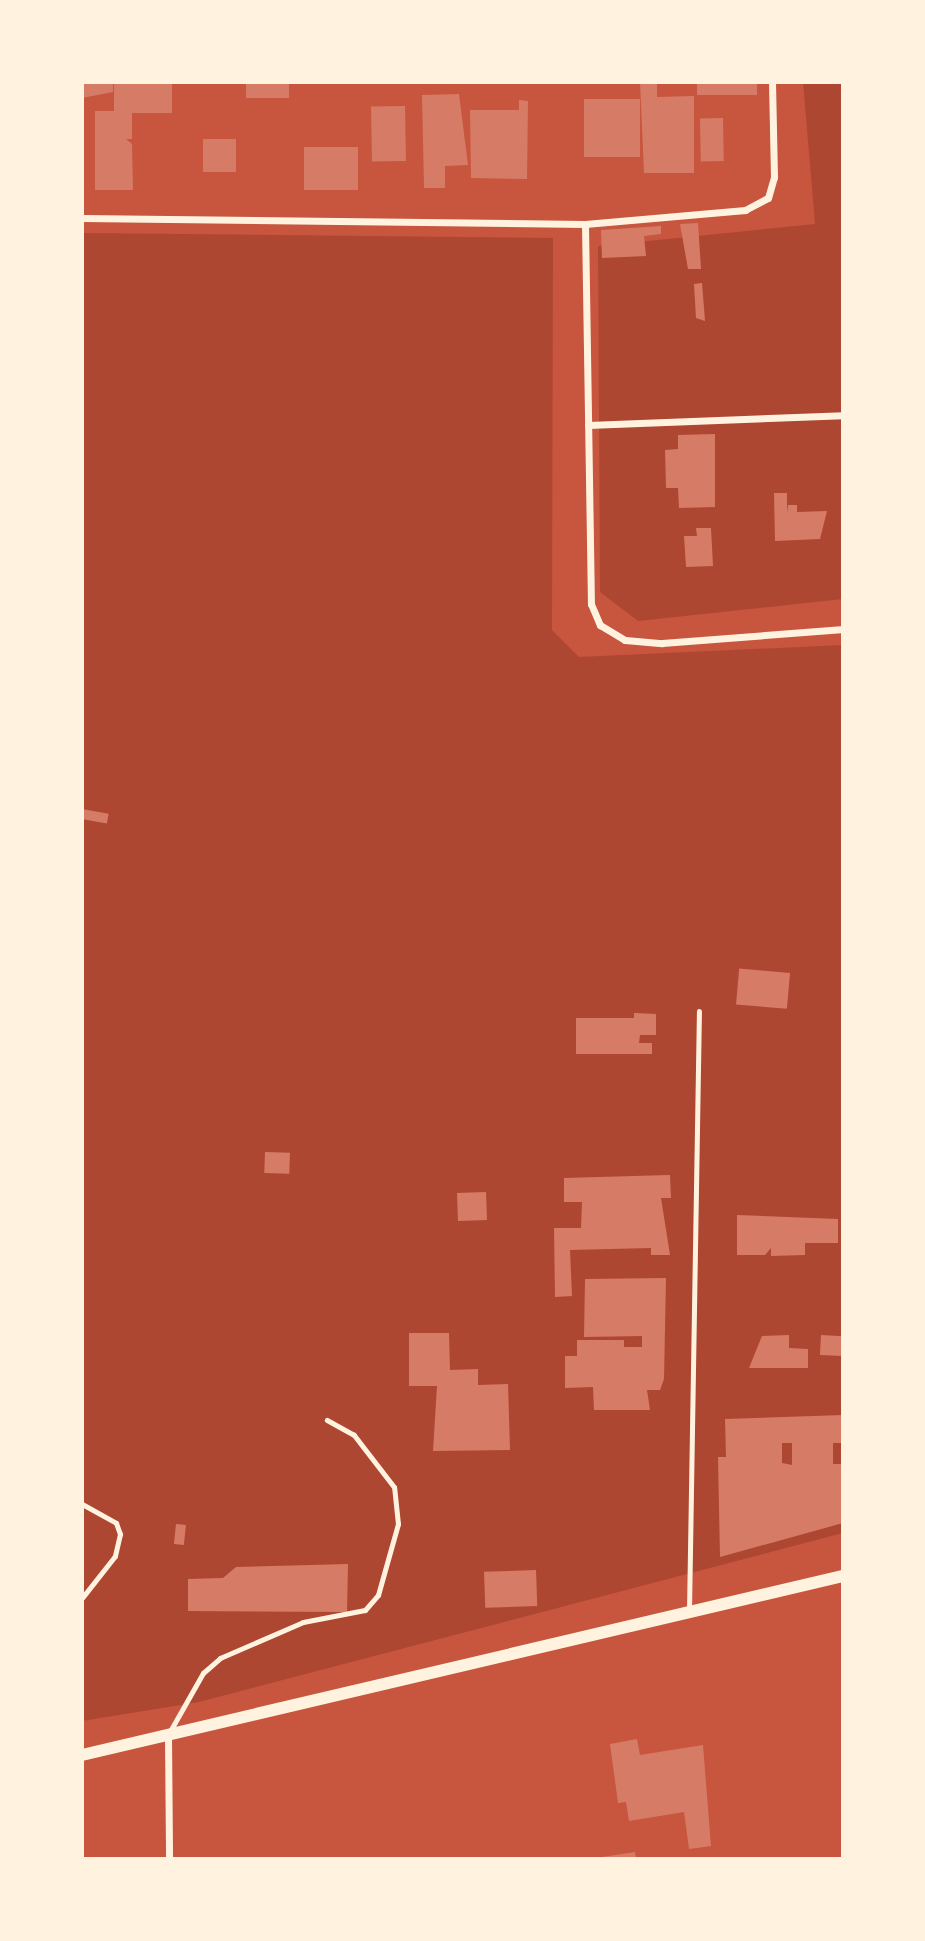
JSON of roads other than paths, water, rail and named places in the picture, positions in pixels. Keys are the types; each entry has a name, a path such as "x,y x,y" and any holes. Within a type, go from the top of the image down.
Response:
{"street":[{"path":"82,218 585,224 745,210 768,198 774,177 772,82"},
{"path":"585,224 591,604 600,625 625,640 662,643 843,629"},
{"path":"588,425 843,415"},
{"path":"82,1755 843,1576"},
{"path":"168,1736 169,1859"}],"lane":[{"path":"689,1614 699,1011"},
{"path":"168,1736 203,1673 220,1658 303,1622 365,1610 378,1595 398,1524 394,1487 354,1434 327,1420"},
{"path":"82,1504 116,1523 120,1534 116,1556 82,1598"}]}
